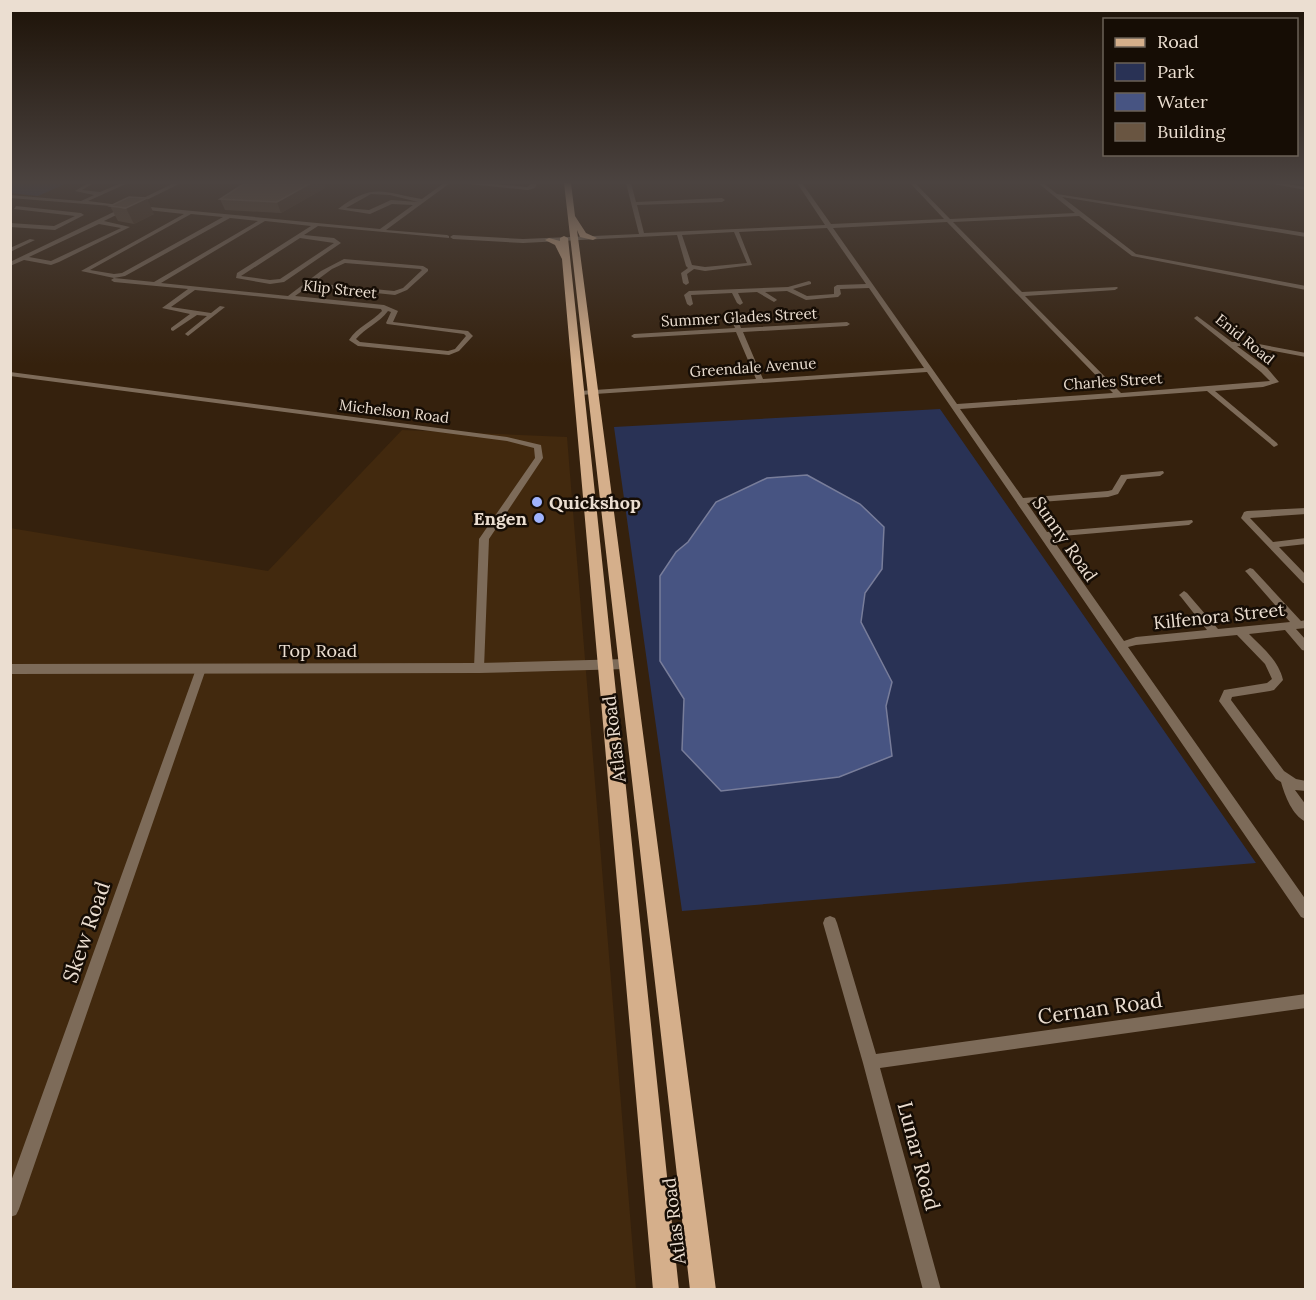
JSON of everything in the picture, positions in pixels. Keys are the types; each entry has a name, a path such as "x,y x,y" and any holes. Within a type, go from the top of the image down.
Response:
{"main road":[{"path":"558,244 566,259"},
{"name":"Atlas Road","path":"568,244 566,259 626,664 703,1290"},
{"name":"Atlas Road","path":"570,244 586,392 604,665 622,828 666,1290"}],"street":[{"path":"10,252 25,244"},
{"path":"10,264 53,244"},
{"path":"10,252 54,262 92,244"},
{"path":"134,244 84,271 114,276 123,274 179,244"},
{"path":"156,284 224,244"},
{"path":"287,244 239,274 238,277 270,282 282,281 337,244"},
{"path":"683,244 692,268"},
{"path":"686,283 684,273 692,268 705,269 750,264 741,244"},
{"name":"Sunny Road","path":"840,244 1305,912"},
{"path":"970,244 1118,394"},
{"path":"1118,244 1128,251 1146,258 1305,288"},
{"path":"293,298 340,262 347,260 421,267 426,270 400,292 311,285"},
{"name":"Klip Street","path":"114,280 384,308"},
{"path":"690,304 687,295 689,293 788,289 809,283"},
{"path":"788,289 803,297 816,298 836,296 837,287 868,285"},
{"path":"194,288 165,308 213,315"},
{"path":"1020,294 1115,288"},
{"path":"351,300 362,290"},
{"path":"758,290 774,300"},
{"path":"734,291 740,303"},
{"path":"188,334 222,308"},
{"path":"384,308 395,311 388,321 391,324 466,332 470,336 457,350 449,353 358,344 352,340 363,329 378,320 385,311 384,308"},
{"path":"173,329 195,313"},
{"path":"732,314 760,380"},
{"name":"Enid Road","path":"1197,322 1207,325 1275,382"},
{"name":"Summer Glades Street","path":"634,336 847,324"},
{"path":"1231,344 1248,344 1305,355"},
{"name":"Greendale Avenue","path":"586,392 928,370"},
{"name":"Michelson Road","path":"10,374 534,445 539,450 539,458 484,539 479,668"},
{"name":"Charles Street","path":"953,406 1275,382"},
{"path":"1208,388 1274,445"},
{"path":"1019,501 1108,494 1115,492 1124,477 1160,473"},
{"path":"1305,511 1245,516 1305,581"},
{"path":"1043,535 1190,522"},
{"path":"1271,545 1305,542"},
{"path":"1250,571 1302,625"},
{"path":"1184,595 1215,633"},
{"name":"Kilfenora Street","path":"1120,646 1136,641 1302,625"},
{"path":"1287,626 1305,647"},
{"path":"1240,631 1276,670 1278,680 1270,687 1228,693 1225,701 1274,768 1287,781 1305,786"},
{"name":"Kilfenora Street","path":"1113,636 1136,641"},
{"name":"Top Road","path":"10,669 479,668 626,664"},
{"name":"Skew Road","path":"10,1209 201,669"},
{"path":"1287,781 1291,796 1305,816"},
{"name":"Lunar Road","path":"830,923 871,1063 932,1290"},
{"name":"Cernan Road","path":"871,1063 901,1056 1305,1001"}],"shaded area":[{"path":"402,430 567,437 636,1289 11,1289 10,528 268,571"}],"green space":[{"path":"940,409 1256,863 682,911 614,427"}],"water":[{"path":"807,475 860,504 884,527 882,569 865,593 861,622 892,682 886,706 892,756 839,777 721,791 682,750 684,699 660,661 660,576 676,552 688,542 716,502 767,478"}],"place":[{"name":"Quickshop","path":"537,502"},
{"name":"Engen","path":"539,518"}]}
